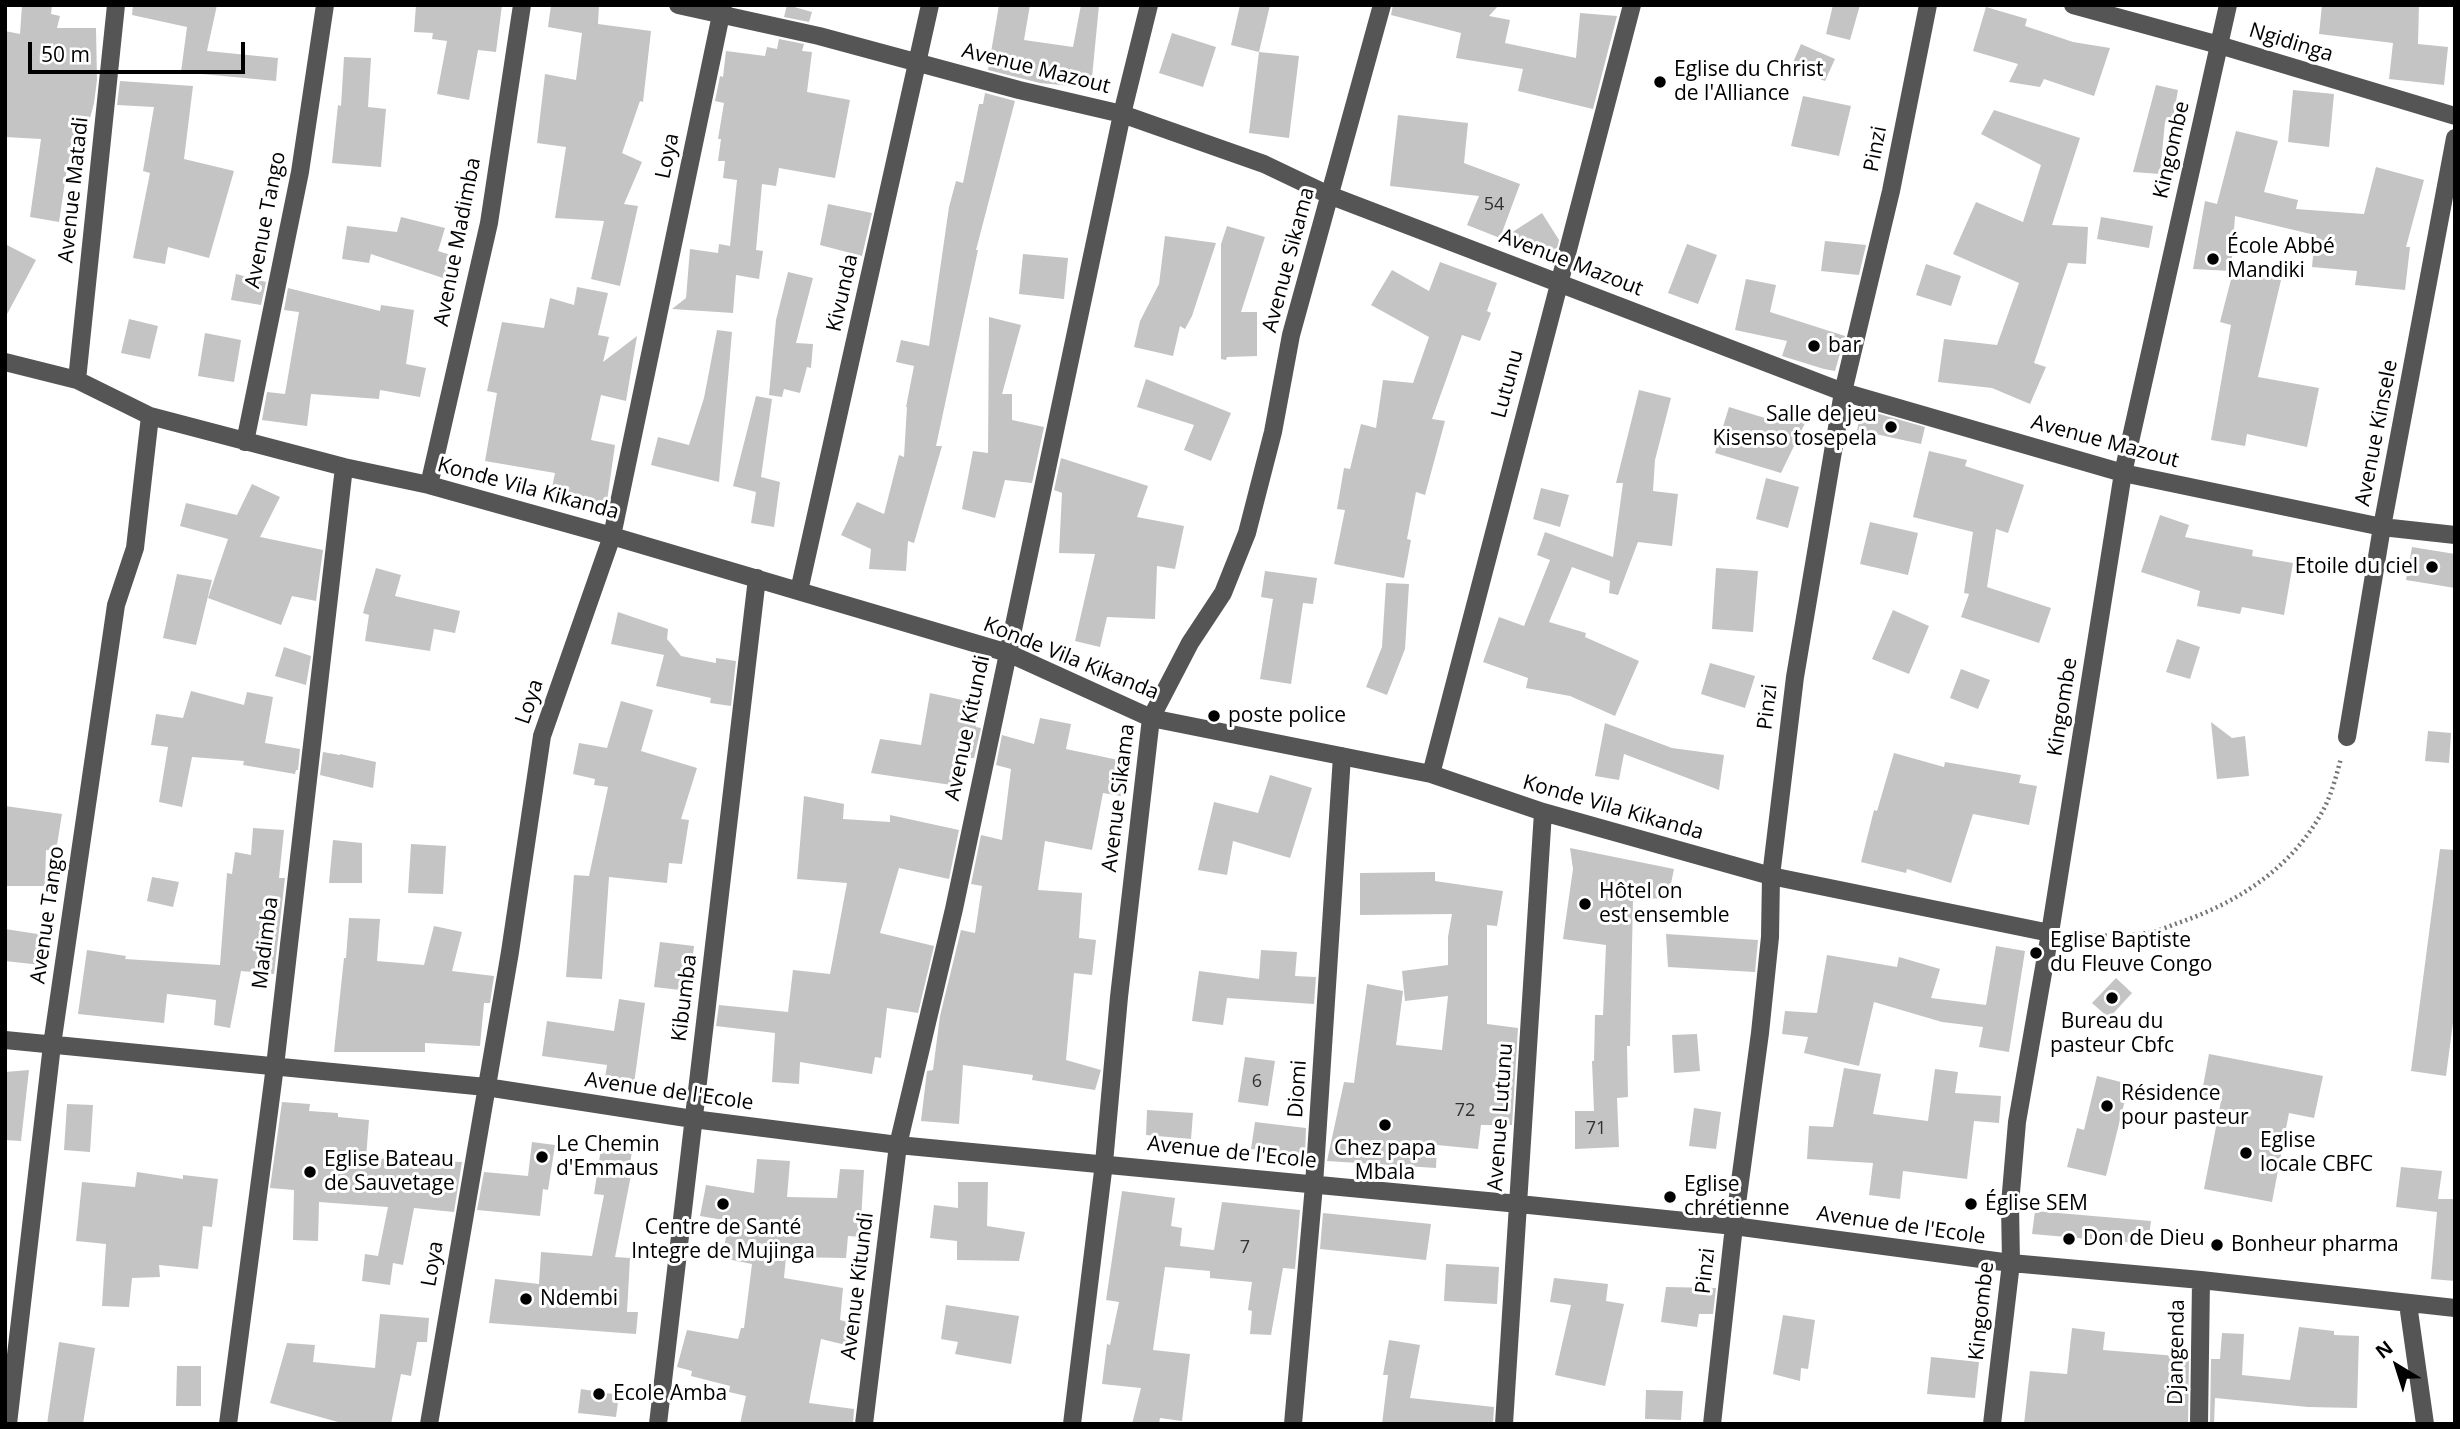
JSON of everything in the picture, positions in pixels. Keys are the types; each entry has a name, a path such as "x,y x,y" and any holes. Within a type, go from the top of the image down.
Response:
{"street":[{"name":"Avenue Matadi","path":"77,380 116,5"},
{"name":"Avenue Tango","path":"245,442 300,172 325,5"},
{"name":"Avenue Madimba","path":"429,485 489,223 522,5"},
{"name":"Avenue Mazout","path":"678,5 722,10 1019,90 1122,114 1264,164 1329,195 1843,392 2123,473 2382,527 2455,535"},
{"name":"Kivunda","path":"799,591 930,5"},
{"name":"Avenue Kitundi","path":"864,1424 898,1145 954,909 1122,114 1149,5"},
{"name":"Avenue Sikama","path":"1072,1424 1104,1163 1151,718 1190,643 1223,593 1247,533 1273,432 1291,335 1382,5"},
{"name":"Lutunu","path":"1431,774 1632,5"},
{"name":"Pinzi","path":"1712,1424 1769,951 1771,876 1794,677 1843,392 1891,191 1928,5"},
{"name":"Ngidinga","path":"2073,5 2219,45 2455,116"},
{"name":"Kingombe","path":"1992,1424 2011,1264 2010,1204 2017,1122 2050,933 2123,473 2228,5"},
{"name":"Loya","path":"429,1424 510,952 542,736 612,536 722,10"},
{"name":"Avenue Kinsele","path":"2347,737 2382,527 2455,138"},
{"name":"Konde Vila Kikanda","path":"5,362 77,380 150,416 344,467 429,485 757,578 1007,653 1151,718 1431,774 1543,812 1771,876 2050,933"},
{"name":"Avenue Tango","path":"8,1424 52,1045 116,605 135,548 150,416"},
{"name":"Madimba","path":"228,1424 275,1066 344,467"},
{"name":"Kibumba","path":"658,1424 757,578"},
{"name":"Diomi","path":"1293,1424 1314,1185 1342,756"},
{"name":"Avenue Lutunu","path":"1504,1424 1543,812"},
{"name":"Avenue de l'Ecole","path":"5,1040 486,1087 694,1119 898,1145 1734,1226 2011,1264 2201,1280 2455,1307"},
{"name":"Djangenda","path":"2199,1424 2201,1280"},
{"path":"2408,1304 2425,1424"}],"path":[{"path":"2050,933 2095,935 2152,932 2230,902 2264,880 2294,852 2321,815 2330,797 2347,737"}],"building":[{"path":"22,5 52,5 51,14 60,16 57,28 96,28 97,80 94,103 90,118 84,117 74,163 68,162 59,222 30,217 41,139 5,137 5,31 20,34"},
{"path":"133,5 217,5 207,51 278,58 276,81 181,72 187,27 132,15"},
{"path":"416,5 502,5 496,52 478,50 469,100 437,94 447,41 432,39 433,33 414,32"},
{"path":"551,5 599,5 598,24 651,31 643,102 640,101 622,153 642,162 624,204 638,206 620,286 591,279 604,221 555,218 566,147 537,143 545,74 576,80 582,33 548,27"},
{"path":"787,5 812,12 809,22 784,17"},
{"path":"999,5 1030,5 1024,40 1073,47 1081,5 1099,5 1091,88 1040,83 988,70"},
{"path":"1240,5 1270,5 1259,52 1231,45"},
{"path":"1393,5 1499,5 1489,16 1510,20 1505,43 1576,58 1580,13 1617,16 1593,109 1518,91 1523,69 1456,58 1461,33 1391,15"},
{"path":"1833,5 1860,5 1850,40 1826,34"},
{"path":"2322,5 2419,5 2418,44 2448,47 2444,85 2389,79 2393,43 2319,34"},
{"path":"1986,7 2027,19 2025,26 2073,42 2110,48 2094,96 2044,79 2040,87 2009,82 2018,64 1973,51"},
{"path":"1172,33 1216,47 1203,87 1159,73"},
{"path":"779,39 804,44 802,51 812,52 807,92 850,100 835,178 779,168 776,186 762,184 756,250 763,251 759,279 736,275 733,313 672,309 686,298 690,249 718,253 719,244 730,246 737,180 723,178 725,161 718,161 721,139 718,139 724,103 715,101 720,76 723,77 726,51 765,56 767,47 777,49"},
{"path":"1801,44 1835,59 1825,81 1791,67"},
{"path":"1259,52 1299,56 1289,138 1249,133"},
{"path":"344,57 371,58 368,107 386,109 381,167 332,163 338,105 341,106"},
{"path":"120,81 193,86 184,159 234,171 209,258 168,247 165,264 133,258 150,173 143,171 154,107 117,105"},
{"path":"2156,85 2178,90 2172,123 2165,122 2160,174 2133,172"},
{"path":"2293,90 2334,94 2329,147 2288,142"},
{"path":"985,93 1015,101 976,250 936,446 942,446 914,543 908,541 906,571 869,569 871,549 841,535 857,502 884,514 899,455 904,457 906,407 914,366 896,362 901,340 929,346 949,207 956,181 963,183 979,104 983,104"},
{"path":"1803,96 1851,106 1839,156 1791,146"},
{"path":"1994,110 2080,138 2052,225 2088,227 2086,264 2068,263 2034,363 2046,367 2030,404 1992,388 1938,382 1944,339 1997,345 2019,283 1953,254 1976,202 2023,222 2041,165 1981,134"},
{"path":"1398,115 1468,123 1464,163 1520,184 1500,238 1467,225 1479,196 1390,186"},
{"path":"2236,131 2278,141 2264,192 2298,200 2296,209 2364,214 2376,167 2424,180 2406,247 2410,247 2405,290 2355,285 2357,271 2312,267 2315,235 2235,216 2231,271 2193,269 2205,201 2217,204"},
{"path":"828,204 872,213 862,256 820,245"},
{"path":"1542,213 1559,240 1557,248 1545,255 1519,245 1511,233"},
{"path":"401,217 445,228 438,251 454,256 446,279 371,254 369,263 342,259 347,226 397,232"},
{"path":"2101,217 2153,226 2149,248 2097,239"},
{"path":"1227,226 1265,237 1241,312 1257,312 1257,356 1227,357 1226,360 1221,359 1221,244"},
{"path":"1165,236 1216,243 1192,316 1185,329 1180,326 1173,356 1134,347 1140,321 1159,284"},
{"path":"1825,241 1866,245 1859,275 1821,271"},
{"path":"5,244 36,260 5,318"},
{"path":"1687,244 1717,255 1698,304 1668,293"},
{"path":"1023,254 1068,258 1064,299 1019,294"},
{"path":"1440,262 1497,283 1487,311 1491,313 1480,341 1462,335 1432,419 1445,421 1425,495 1416,492 1407,539 1411,540 1404,578 1334,564 1345,510 1337,509 1344,468 1350,469 1361,424 1376,428 1383,380 1413,383 1429,337 1371,305 1392,270 1429,291"},
{"path":"1926,264 1961,276 1951,306 1916,295"},
{"path":"2235,264 2282,276 2258,377 2319,388 2307,447 2247,434 2245,446 2211,440 2231,325 2220,322"},
{"path":"788,272 813,278 796,343 813,344 811,368 807,367 800,393 784,389 782,397 769,395 776,320"},
{"path":"236,274 266,282 261,305 231,300"},
{"path":"1746,279 1776,285 1770,312 1845,336 1835,371 1782,356 1787,341 1735,330"},
{"path":"577,287 608,293 598,335 609,337 603,362 637,336 626,401 601,395 591,440 615,445 606,508 550,497 555,473 485,461 497,393 487,391 502,322 544,328 550,298 574,305"},
{"path":"288,288 380,311 381,305 414,310 406,364 426,368 420,397 380,390 379,399 311,394 307,426 262,420 267,392 285,394 299,312 284,310"},
{"path":"989,317 1021,325 1002,394 1012,394 1012,420 1044,427 1032,483 1005,480 995,518 962,509 973,451 988,453"},
{"path":"129,319 158,326 150,359 121,353"},
{"path":"717,330 732,332 719,482 651,465 658,437 689,445 704,398"},
{"path":"205,333 241,340 234,382 198,376"},
{"path":"1146,379 1231,413 1211,461 1184,450 1194,425 1137,407"},
{"path":"1639,390 1671,398 1655,460 1653,491 1678,494 1672,546 1638,542 1618,595 1609,593 1610,581 1572,567 1549,622 1586,633 1585,637 1639,661 1615,716 1570,696 1526,688 1528,678 1483,662 1499,617 1524,626 1550,560 1537,555 1545,532 1613,557 1623,483 1616,483"},
{"path":"756,396 772,399 761,477 780,482 774,527 751,523 756,492 733,486"},
{"path":"1729,407 1778,422 1783,410 1806,421 1781,473 1715,453"},
{"name":"Salle de jeu Kisenso tosepela","path":"1862,409 1925,427 1921,444 1857,430"},
{"path":"1929,451 1967,460 1965,466 2024,485 2008,533 1996,529 1987,587 2051,608 2039,643 1961,617 1969,594 1964,593 1973,532 1913,517"},
{"path":"1061,458 1148,486 1137,517 1184,526 1175,569 1157,566 1155,619 1107,617 1100,647 1075,641 1095,554 1059,553 1062,493 1054,490"},
{"path":"1766,478 1799,487 1788,528 1756,519"},
{"path":"252,484 280,497 260,537 323,550 316,601 292,596 281,625 208,598 228,539 180,526 186,503 237,515"},
{"path":"1541,488 1569,495 1560,527 1533,519"},
{"path":"2160,515 2189,525 2185,537 2253,550 2252,556 2293,563 2284,615 2242,607 2240,614 2197,606 2200,591 2141,572"},
{"path":"1870,522 1918,533 1908,575 1860,564"},
{"name":"Etoile du ciel","path":"2412,547 2455,554 2455,588 2406,580"},
{"path":"376,568 401,575 395,596 460,611 455,633 434,629 430,651 365,641 369,615 363,613"},
{"path":"1716,568 1758,571 1753,632 1712,629"},
{"path":"1265,571 1317,578 1313,604 1303,603 1291,684 1260,679 1273,599 1261,597"},
{"path":"177,574 212,580 196,645 163,638"},
{"path":"1386,583 1409,584 1405,649 1387,695 1366,687 1382,647"},
{"path":"1893,610 1929,626 1909,674 1872,659"},
{"path":"618,612 668,629 667,639 681,656 716,663 716,658 736,661 731,706 710,703 711,698 656,686 664,655 611,644"},
{"path":"2177,639 2200,647 2190,679 2166,672"},
{"path":"284,647 311,656 306,685 275,676"},
{"path":"1710,663 1755,676 1745,708 1701,694"},
{"path":"1961,669 1990,680 1978,709 1950,698"},
{"path":"191,691 244,705 247,692 273,697 265,743 300,749 298,770 295,774 243,765 244,761 192,757 182,807 159,802 168,747 151,745 156,714 183,718"},
{"path":"930,693 967,701 965,708 979,711 976,727 981,728 974,758 963,758 958,786 871,773 880,739 921,745"},
{"path":"621,701 653,710 641,751 697,768 681,819 689,820 682,864 669,863 667,883 609,877 602,979 566,977 574,875 589,876 608,787 594,785 595,779 573,774 579,743 607,748"},
{"path":"1040,718 1071,724 1066,749 1128,762 1121,796 1103,793 1092,850 1045,841 1038,890 1082,893 1079,938 1096,940 1092,975 1074,973 1066,1060 1101,1070 1095,1090 1032,1080 1033,1075 963,1065 959,1124 921,1121 927,1071 933,1070 940,1016 961,930 975,933 982,886 971,884 981,835 1002,840 1011,769 996,765 1002,735 1034,744"},
{"path":"2211,722 2232,738 2245,736 2249,776 2217,779"},
{"path":"1605,723 1672,748 1724,755 1719,790 1624,754 1619,780 1595,776"},
{"path":"2428,731 2451,733 2449,763 2425,761"},
{"path":"323,752 376,762 373,788 320,775"},
{"path":"1894,753 1944,767 1945,762 2021,775 2019,783 2037,786 2029,825 1973,814 1951,883 1907,869 1906,873 1861,862 1874,810 1877,811"},
{"path":"1270,775 1312,788 1290,858 1233,841 1227,875 1198,870 1214,802 1258,813"},
{"path":"804,796 844,804 843,819 890,822 890,815 959,830 949,879 899,868 880,933 934,946 918,1013 887,1008 881,1058 875,1057 872,1074 800,1062 799,1084 772,1082 775,1033 716,1026 719,1005 788,1012 793,970 830,974 847,883 797,879"},
{"path":"5,806 62,814 56,851 46,850 45,886 5,886"},
{"path":"253,828 284,830 279,878 285,878 274,974 241,971 230,1028 214,1025 216,1000 167,994 164,1023 78,1014 87,950 126,956 125,959 220,965 227,873 232,874 235,852 251,855"},
{"path":"333,840 362,843 362,883 329,883"},
{"path":"411,844 446,846 443,894 408,893"},
{"path":"1570,848 1674,869 1668,898 1633,899 1630,1046 1627,1046 1628,1097 1617,1098 1619,1147 1575,1149 1575,1111 1594,1111 1592,1061 1595,1015 1603,1015 1606,945 1563,939 1573,869"},
{"path":"2440,849 2455,850 2455,1007 2446,1076 2411,1071"},
{"path":"1435,872 1435,881 1503,891 1497,926 1487,925 1487,1024 1518,1028 1512,1125 1481,1125 1478,1149 1437,1145 1436,1168 1327,1161 1344,1082 1354,1083 1367,984 1403,991 1396,1045 1442,1050 1448,996 1405,1001 1402,971 1448,965 1448,937 1452,914 1360,915 1360,873"},
{"path":"152,877 179,882 173,907 147,901"},
{"path":"349,918 380,919 377,961 424,965 434,926 462,932 452,971 494,976 490,1003 484,1003 480,1046 425,1043 425,1052 334,1052"},
{"path":"5,929 44,935 41,965 5,961"},
{"path":"1666,934 1758,940 1755,972 1668,967"},
{"path":"660,942 694,946 689,991 654,987"},
{"path":"1996,946 2025,951 2009,1052 1979,1047 1983,1027 1942,1022 1874,1002 1859,1066 1804,1053 1808,1037 1782,1034 1785,1011 1817,1013 1827,955 1897,967 1899,957 1940,969 1931,998 1986,1005"},
{"path":"1261,950 1297,952 1295,976 1316,977 1314,1004 1227,998 1223,1025 1192,1021 1199,971 1259,979"},
{"name":"Bureau du pasteur Cbfc","path":"2116,978 2132,993 2109,1018 2092,1003"},
{"path":"619,999 645,1003 634,1084 605,1078 607,1065 542,1056 547,1021 614,1031"},
{"path":"1697,1034 1700,1071 1674,1073 1672,1035"},
{"path":"2209,1054 2323,1076 2314,1118 2289,1113 2272,1202 2204,1189 2221,1101 2201,1097"},
{"path":"1245,1057 1275,1061 1268,1106 1238,1102"},
{"path":"1844,1068 1881,1074 1873,1114 1928,1121 1935,1069 1958,1072 1955,1093 2001,1096 1999,1123 1974,1121 1967,1179 1903,1171 1900,1199 1869,1195 1873,1163 1807,1159 1809,1126 1833,1127"},
{"path":"29,1070 21,1141 5,1140 5,1072"},
{"name":"Résidence pour pasteur","path":"2097,1076 2129,1084 2106,1176 2067,1167 2077,1128 2084,1130"},
{"path":"282,1102 310,1104 309,1111 338,1113 338,1117 369,1120 366,1158 462,1162 454,1212 414,1208 403,1265 393,1263 390,1285 362,1281 365,1254 378,1256 388,1207 319,1202 318,1241 293,1240 294,1190 270,1188"},
{"path":"67,1104 93,1105 90,1152 64,1150"},
{"path":"1694,1108 1721,1112 1716,1149 1689,1146"},
{"path":"1147,1110 1193,1113 1191,1139 1146,1135"},
{"path":"1255,1122 1306,1128 1305,1155 1251,1149"},
{"path":"532,1142 555,1145 548,1190 543,1189 540,1216 477,1210 484,1172 528,1176"},
{"path":"602,1142 633,1146 629,1169 632,1170 615,1257 630,1258 627,1312 638,1312 636,1334 489,1323 495,1279 539,1284 541,1252 592,1256 604,1195 594,1194"},
{"path":"757,1159 790,1161 787,1197 837,1198 840,1169 864,1170 860,1237 848,1236 846,1258 786,1257 784,1278 843,1288 840,1320 856,1324 850,1346 821,1339 809,1403 854,1409 853,1424 740,1424 746,1396 729,1392 730,1386 691,1376 692,1371 677,1367 687,1330 738,1339 741,1328 744,1328 752,1264 722,1258 729,1221 700,1216 706,1185 754,1193"},
{"path":"2401,1167 2442,1171 2438,1199 2455,1199 2455,1281 2431,1279 2437,1212 2396,1207"},
{"path":"137,1172 183,1179 183,1175 218,1179 212,1227 203,1226 198,1269 159,1265 160,1277 132,1278 129,1307 102,1306 106,1244 76,1241 82,1182 135,1187"},
{"path":"958,1182 988,1182 987,1226 1025,1232 1019,1261 957,1260 957,1241 930,1238 934,1205 958,1208"},
{"path":"1122,1191 1175,1198 1171,1226 1182,1228 1180,1246 1214,1250 1222,1202 1300,1210 1295,1269 1283,1268 1271,1335 1250,1334 1252,1311 1248,1310 1252,1282 1210,1278 1210,1271 1165,1267 1153,1350 1190,1354 1182,1421 1160,1418 1159,1424 1132,1424 1141,1388 1102,1384 1107,1344 1110,1345 1119,1302 1106,1300"},
{"path":"2035,1211 2151,1221 2148,1244 2032,1234"},
{"path":"1323,1213 1431,1224 1426,1260 1320,1249"},
{"path":"1446,1264 1499,1267 1497,1304 1444,1301"},
{"path":"1554,1278 1608,1284 1606,1301 1624,1304 1605,1386 1555,1375 1571,1305 1550,1302"},
{"path":"1666,1287 1716,1288 1713,1314 1699,1314 1697,1327 1661,1322"},
{"path":"946,1305 1019,1316 1011,1364 955,1354 958,1342 941,1339"},
{"path":"380,1314 429,1318 427,1342 417,1342 411,1376 401,1374 391,1424 345,1424 270,1403 287,1343 315,1345 313,1362 375,1368"},
{"path":"1783,1315 1815,1320 1808,1369 1801,1368 1800,1381 1773,1374"},
{"path":"2299,1327 2334,1331 2334,1335 2359,1336 2357,1408 2308,1407 2215,1398 2214,1424 2210,1424 2211,1359 2220,1359 2222,1333 2244,1334 2242,1375 2290,1380"},
{"path":"2072,1328 2105,1332 2103,1350 2189,1357 2188,1424 2024,1424 2030,1371 2067,1374"},
{"path":"1389,1340 1420,1345 1410,1398 1494,1407 1493,1424 1382,1424 1388,1375 1383,1375"},
{"path":"59,1342 95,1348 83,1424 47,1424"},
{"path":"1931,1357 1979,1362 1975,1398 1927,1394"},
{"path":"177,1366 201,1366 201,1406 176,1406"},
{"path":"581,1389 619,1395 616,1417 578,1413"},
{"path":"1646,1390 1683,1391 1681,1420 1645,1419"}],"place":[{"name":"Eglise du Christ de l'Alliance","path":"1660,82"},
{"name":"École Abbé Mandiki","path":"2213,259"},
{"name":"bar","path":"1814,346"},
{"name":"Salle de jeu Kisenso tosepela","path":"1891,427"},
{"name":"Etoile du ciel","path":"2432,567"},
{"name":"poste police","path":"1214,716"},
{"name":"Hôtel on est ensemble","path":"1585,904"},
{"name":"Eglise Baptiste du Fleuve Congo","path":"2036,953"},
{"name":"Bureau du pasteur Cbfc","path":"2112,998"},
{"name":"Résidence pour pasteur","path":"2107,1106"},
{"name":"Chez papa Mbala","path":"1385,1125"},
{"name":"Eglise locale CBFC","path":"2246,1153"},
{"name":"Le Chemin d'Emmaus","path":"542,1157"},
{"name":"Eglise Bateau de Sauvetage","path":"310,1172"},
{"name":"Eglise chrétienne","path":"1670,1197"},
{"name":"Centre de Santé Integre de Mujinga","path":"723,1204"},
{"name":"Église SEM","path":"1971,1204"},
{"name":"Don de Dieu","path":"2069,1239"},
{"name":"Bonheur pharma","path":"2217,1245"},
{"name":"Ndembi","path":"526,1299"},
{"name":"Ecole Amba","path":"599,1394"}]}
